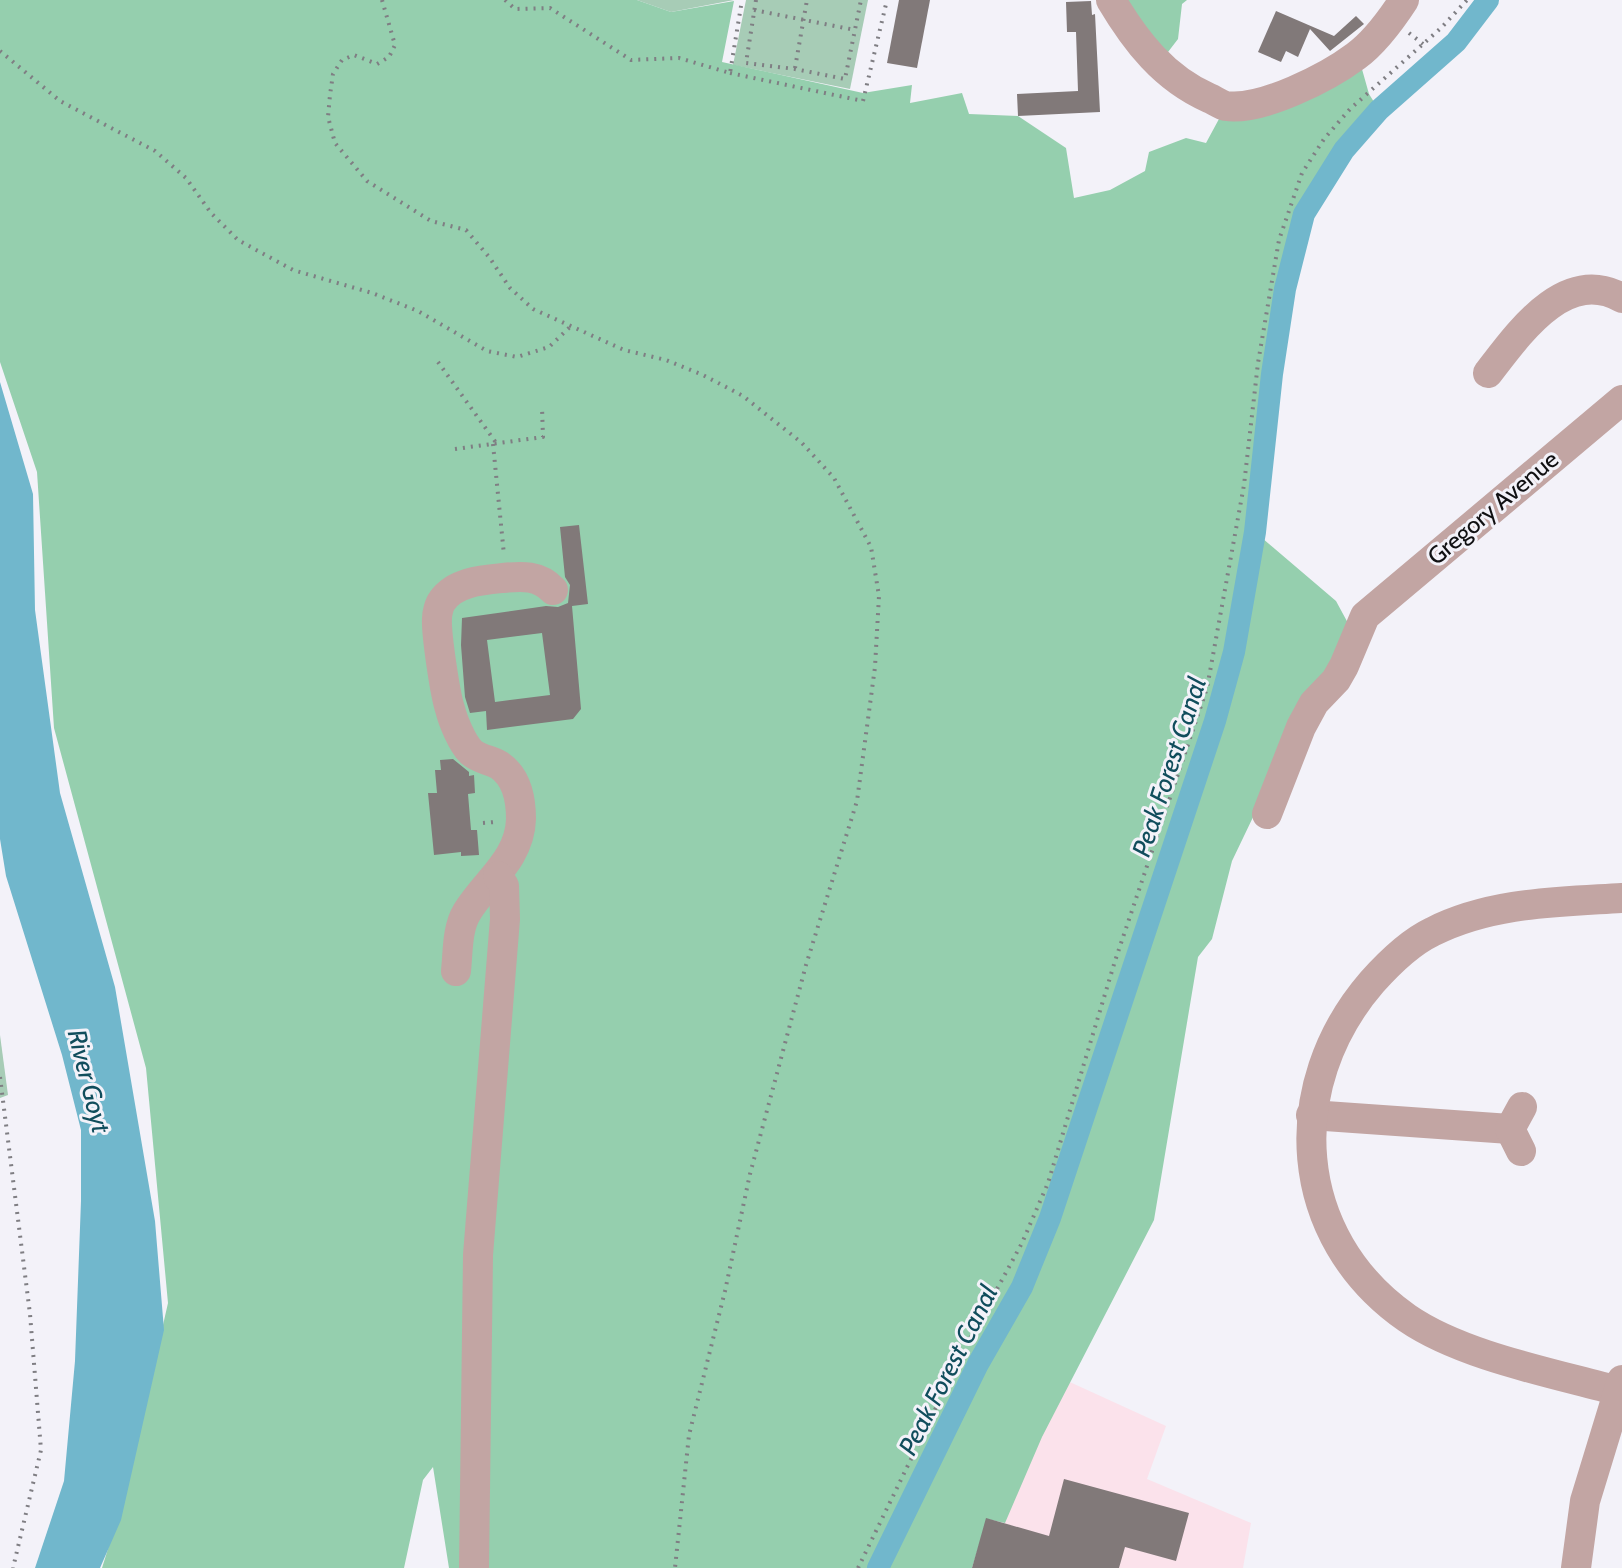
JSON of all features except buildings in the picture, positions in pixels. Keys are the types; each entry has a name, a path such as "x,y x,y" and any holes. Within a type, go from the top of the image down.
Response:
{"street":[{"path":"1111,0 1127,27 1158,65 1190,90 1226,106 1262,102 1316,82 1358,55 1392,19 1404,0"},
{"path":"1488,373 1538,313 1565,294 1595,288 1622,298"},
{"name":"Gregory Avenue","path":"1267,814 1301,727 1314,703 1336,680 1365,616 1622,400"},
{"path":"456,971 462,923 474,903 498,876 521,826 518,791 511,777 499,766 471,752 450,708 437,618 441,602 452,591 471,582 506,578 534,577 545,581 553,590"},
{"path":"474,1568 478,1255 505,919 504,886 498,876"},
{"path":"1576,1568 1585,1501 1620,1385 1490,1355 1436,1334 1407,1318 1383,1298 1356,1268 1326,1219 1314,1179 1311,1115 1320,1076 1340,1029 1360,996 1403,951 1432,932 1491,910 1622,898"},
{"path":"1311,1115 1517,1129"}],"path":[{"path":"382,0 395,45 389,57 377,64 354,55 342,60 333,74 328,117 335,143 367,181 431,221 466,230 510,288 533,309 624,350 666,360 703,375 743,396 802,443 834,478 871,547 879,596 875,667 857,801 802,979 750,1174 689,1435 675,1568"},
{"path":"505,0 515,9 550,8 631,60 679,58 730,73 863,101 887,0"},
{"path":"730,73 742,0"},
{"path":"756,0 746,63 845,79 861,0"},
{"path":"795,69 807,0"},
{"path":"858,1568 966,1346 1022,1243 1048,1183 1115,961 1207,688 1244,485 1258,363 1279,240 1298,185 1324,139 1350,109 1441,28 1467,0"},
{"path":"754,10 855,30"},
{"path":"0,51 60,101 155,151 186,178 211,213 238,240 293,270 372,293 418,311 487,351 517,357 549,347 571,326"},
{"path":"438,362 495,444 506,578"},
{"path":"455,449 543,437 542,407"},
{"path":"0,1077 30,1314 41,1450 13,1568"}],"shaded area":[{"path":"1061,1378 1166,1426 1147,1479 1251,1523 1243,1568 976,1568 1000,1531"}],"green space":[{"path":"0,0 637,0 671,12 734,1 722,62 863,93 912,85 910,103 962,93 969,114 1018,116 1066,148 1074,198 1110,190 1145,171 1149,152 1186,138 1206,143 1226,106 1358,55 1369,94 1379,110 1344,150 1304,214 1295,246 1272,374 1255,532 1336,601 1349,625 1334,676 1314,690 1232,861 1212,939 1198,957 1154,1220 1042,1437 1005,1523 987,1519 972,1568 449,1568 433,1467 423,1480 404,1568 102,1568 123,1501 168,1303 146,1068 54,728 37,472 0,362"},
{"path":"637,0 734,0 671,12"},
{"path":"746,0 868,0 850,89 733,65"},
{"path":"1111,0 1187,0 1182,4 1178,39 1158,65"},
{"path":"0,1035 8,1095 0,1098"}],"water":[{"name":"River Goyt","path":"0,382 33,494 35,610 60,793 115,987 155,1221 164,1330 121,1520 100,1568 35,1568 64,1481 75,1361 81,1130 62,1055 6,876 0,839"}],"waterway":[{"name":"Peak Forest Canal","path":"878,1568 978,1364 1022,1287 1050,1218 1215,721 1234,652 1255,532 1272,374 1285,289 1304,214 1344,150 1379,110 1456,42 1488,0"}]}
